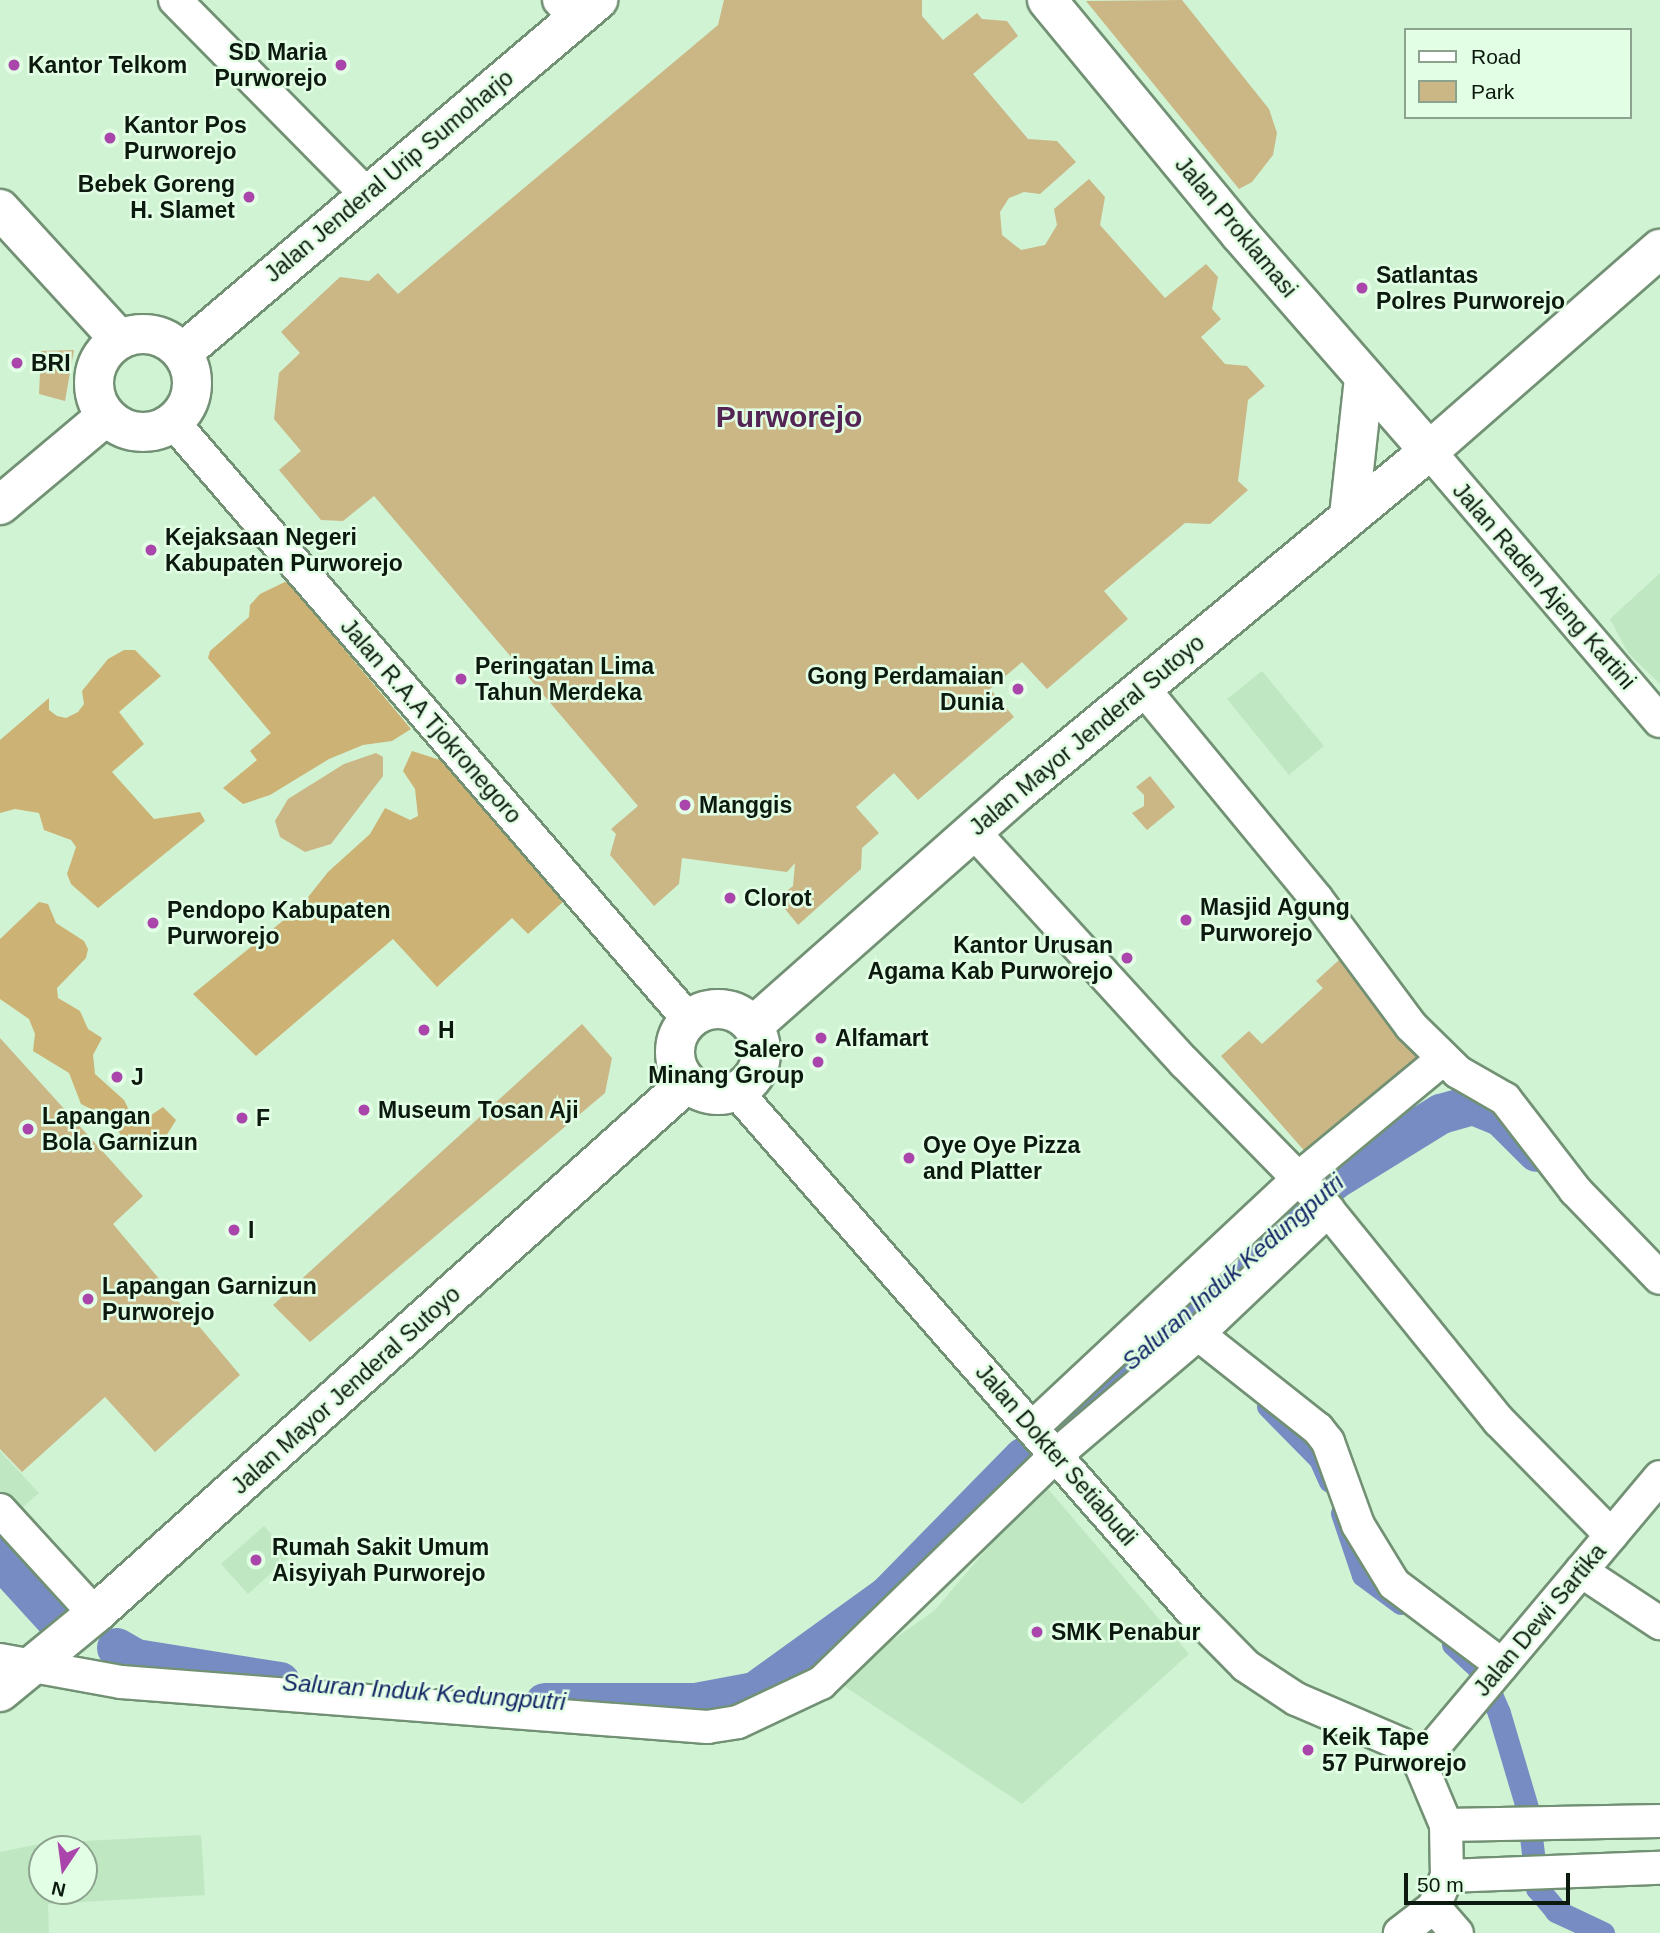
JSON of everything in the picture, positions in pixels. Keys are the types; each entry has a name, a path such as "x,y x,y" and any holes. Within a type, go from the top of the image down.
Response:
{"main road":[{"name":"Jalan Proklamasi","path":"1047,0 1429,452"},
{"name":"Jalan Jenderal Urip Sumoharjo","path":"182,353 367,195 578,6"},
{"path":"0,209 119,339"},
{"name":"Jalan Mayor Jenderal Sutoyo","path":"752,1026 973,831 1142,687 1429,452 1660,249"},
{"path":"147,334 172,344 182,353 189,366 190,397 173,422 139,431 118,425 106,416 94,393 96,368 119,339 147,334"},
{"path":"1349,516 1364,378"},
{"path":"0,505 106,416"},
{"path":"707,1010 727,1010 752,1026 759,1037 760,1062 747,1084 736,1091 711,1094 687,1083 675,1051 689,1020 707,1010"},
{"name":"Jalan Mayor Jenderal Sutoyo","path":"0,1692 28,1658 90,1618 687,1083"}],"street":[{"path":"175,0 367,195"},
{"name":"Jalan R.A.A Tjokronegoro","path":"173,422 689,1020"},
{"name":"Jalan Raden Ajeng Kartini","path":"1429,452 1660,721"},
{"path":"1142,687 1316,898 1411,1026 1443,1059 1505,1099 1575,1190 1660,1278"},
{"path":"973,831 1195,1073 1314,1194 1499,1421 1611,1535"},
{"path":"28,1658 121,1682 707,1727 738,1722 821,1683 1056,1455 1191,1339 1314,1194 1443,1059"},
{"name":"Jalan Dokter Setiabudi","path":"736,1091 1191,1610 1246,1666 1296,1699 1401,1744 1420,1763"},
{"path":"1033,1427 1314,1194"},
{"path":"1191,1339 1318,1429 1328,1442 1358,1525 1394,1584 1499,1668"},
{"name":"Jalan Dewi Sartika","path":"1420,1763 1660,1477"},
{"path":"0,1510 90,1618"},
{"path":"1581,1571 1660,1623"},
{"path":"1400,1933 1434,1907 1447,1876 1446,1825 1420,1763"},
{"path":"1446,1825 1660,1821"},
{"path":"1447,1876 1660,1868"},
{"path":"1434,1907 1457,1933"}],"shaded area":[{"path":"1660,573 1660,684 1628,653 1610,619"},
{"path":"287,581 411,729 392,741 363,745 329,759 270,795 243,804 223,788 257,760 250,751 271,733 208,658 210,651 249,617 250,605 260,594"},
{"path":"124,650 135,650 161,676 119,712 144,744 112,772 154,819 200,812 205,821 98,908 71,884 67,874 76,847 71,840 44,830 39,813 15,809 0,813 0,740 49,698 49,710 57,716 66,718 78,712 84,704 82,691 108,659"},
{"path":"1262,671 1324,746 1289,775 1227,699"},
{"path":"412,751 440,760 565,900 528,934 512,918 437,987 393,939 256,1056 193,994 301,906 328,872 370,834 385,808 410,820 418,816 415,789 403,771"},
{"path":"39,902 48,904 56,923 84,941 88,949 86,958 57,988 58,998 80,1011 88,1029 102,1038 93,1055 95,1074 124,1100 133,1118 144,1120 163,1107 176,1120 163,1141 141,1152 125,1144 113,1120 81,1104 69,1073 33,1051 35,1034 29,1019 0,999 0,939"},
{"path":"0,1451 39,1493 15,1514 0,1497"},
{"name":"SMK Penabur","path":"1043,1483 1189,1654 1022,1804 835,1680 934,1611"},
{"name":"Rumah Sakit Umum Aisyiyah Purworejo","path":"264,1526 291,1555 248,1594 221,1564"},
{"path":"201,1835 205,1895 98,1901 98,1840"},
{"path":"28,1846 28,1905 48,1905 49,1933 0,1933 0,1852"}],"green space":[{"path":"724,0 922,0 922,16 943,40 977,13 982,19 1007,21 1018,36 973,74 1028,139 1057,141 1076,162 1040,194 1024,192 1009,198 1000,212 1002,235 1021,250 1045,245 1057,225 1054,209 1089,179 1105,197 1100,225 1165,298 1206,264 1218,277 1212,309 1221,319 1201,337 1225,364 1247,366 1265,386 1248,400 1238,481 1248,490 1210,524 1185,523 1104,591 1128,619 1047,689 1022,662 990,689 1014,717 918,800 894,773 856,807 879,833 862,848 861,869 798,925 777,899 793,886 795,863 787,872 682,858 679,884 654,906 610,855 616,834 611,829 638,806 374,496 343,521 321,520 279,470 301,451 274,419 279,373 300,353 281,332 340,277 369,281 378,273 398,294 718,25"},
{"path":"1182,0 1269,109 1277,133 1273,155 1252,182 1239,189 1086,1"},
{"path":"74,350 65,401 39,394 41,351"},
{"path":"376,753 383,757 383,776 331,844 305,852 280,837 275,821 288,799 344,764"},
{"path":"1150,776 1175,807 1147,830 1132,813 1144,806 1144,795 1136,787"},
{"path":"1351,949 1443,1059 1316,1164 1221,1056 1249,1031 1262,1044 1323,988 1316,981"},
{"path":"582,1024 612,1058 605,1093 310,1342 273,1305"},
{"name":"Lapangan Garnizun Purworejo","path":"0,1038 143,1196 113,1224 240,1375 155,1452 105,1397 22,1472 0,1449"}],"water":[{"path":"0,1531 70,1609 42,1634 0,1588"}],"waterway":[{"name":"Saluran Induk Kedungputri","path":"1066,1418 1334,1180 1441,1114 1473,1105 1502,1117 1537,1152"},
{"path":"1268,1406 1320,1459 1330,1481"},
{"name":"Saluran Induk Kedungputri","path":"545,1703 696,1703 755,1692 888,1596 1024,1457"},
{"path":"1342,1513 1363,1575 1401,1603"},
{"path":"1453,1644 1480,1669 1499,1713 1528,1811 1537,1888 1556,1911 1603,1933"},
{"name":"Saluran Induk Kedungputri","path":"117,1648 136,1659 280,1682"}],"place":[{"name":"Kantor Telkom","path":"14,65"},
{"name":"SD Maria Purworejo","path":"341,65"},
{"name":"Kantor Pos Purworejo","path":"110,138"},
{"name":"Bebek Goreng H. Slamet","path":"249,197"},
{"name":"Satlantas Polres Purworejo","path":"1362,288"},
{"name":"BRI","path":"17,363"},
{"name":"Kejaksaan Negeri Kabupaten Purworejo","path":"151,550"},
{"name":"Peringatan Lima Tahun Merdeka","path":"461,679"},
{"name":"Gong Perdamaian Dunia","path":"1018,689"},
{"name":"Manggis","path":"685,805"},
{"name":"Clorot","path":"730,898"},
{"name":"Masjid Agung Purworejo","path":"1186,920"},
{"name":"Pendopo Kabupaten Purworejo","path":"153,923"},
{"name":"Kantor Urusan Agama Kab Purworejo","path":"1127,958"},
{"name":"H","path":"424,1030"},
{"name":"Alfamart","path":"821,1038"},
{"name":"Salero Minang Group","path":"818,1062"},
{"name":"J","path":"117,1077"},
{"name":"Museum Tosan Aji","path":"364,1110"},
{"name":"F","path":"242,1118"},
{"name":"Lapangan Bola Garnizun","path":"28,1129"},
{"name":"Oye Oye Pizza and Platter","path":"909,1158"},
{"name":"I","path":"234,1230"},
{"name":"Lapangan Garnizun Purworejo","path":"88,1299"},
{"name":"Rumah Sakit Umum Aisyiyah Purworejo","path":"256,1560"},
{"name":"SMK Penabur","path":"1037,1632"},
{"name":"Keik Tape 57 Purworejo","path":"1308,1750"}],"district":[{"name":"Purworejo","path":"789,417"}]}
